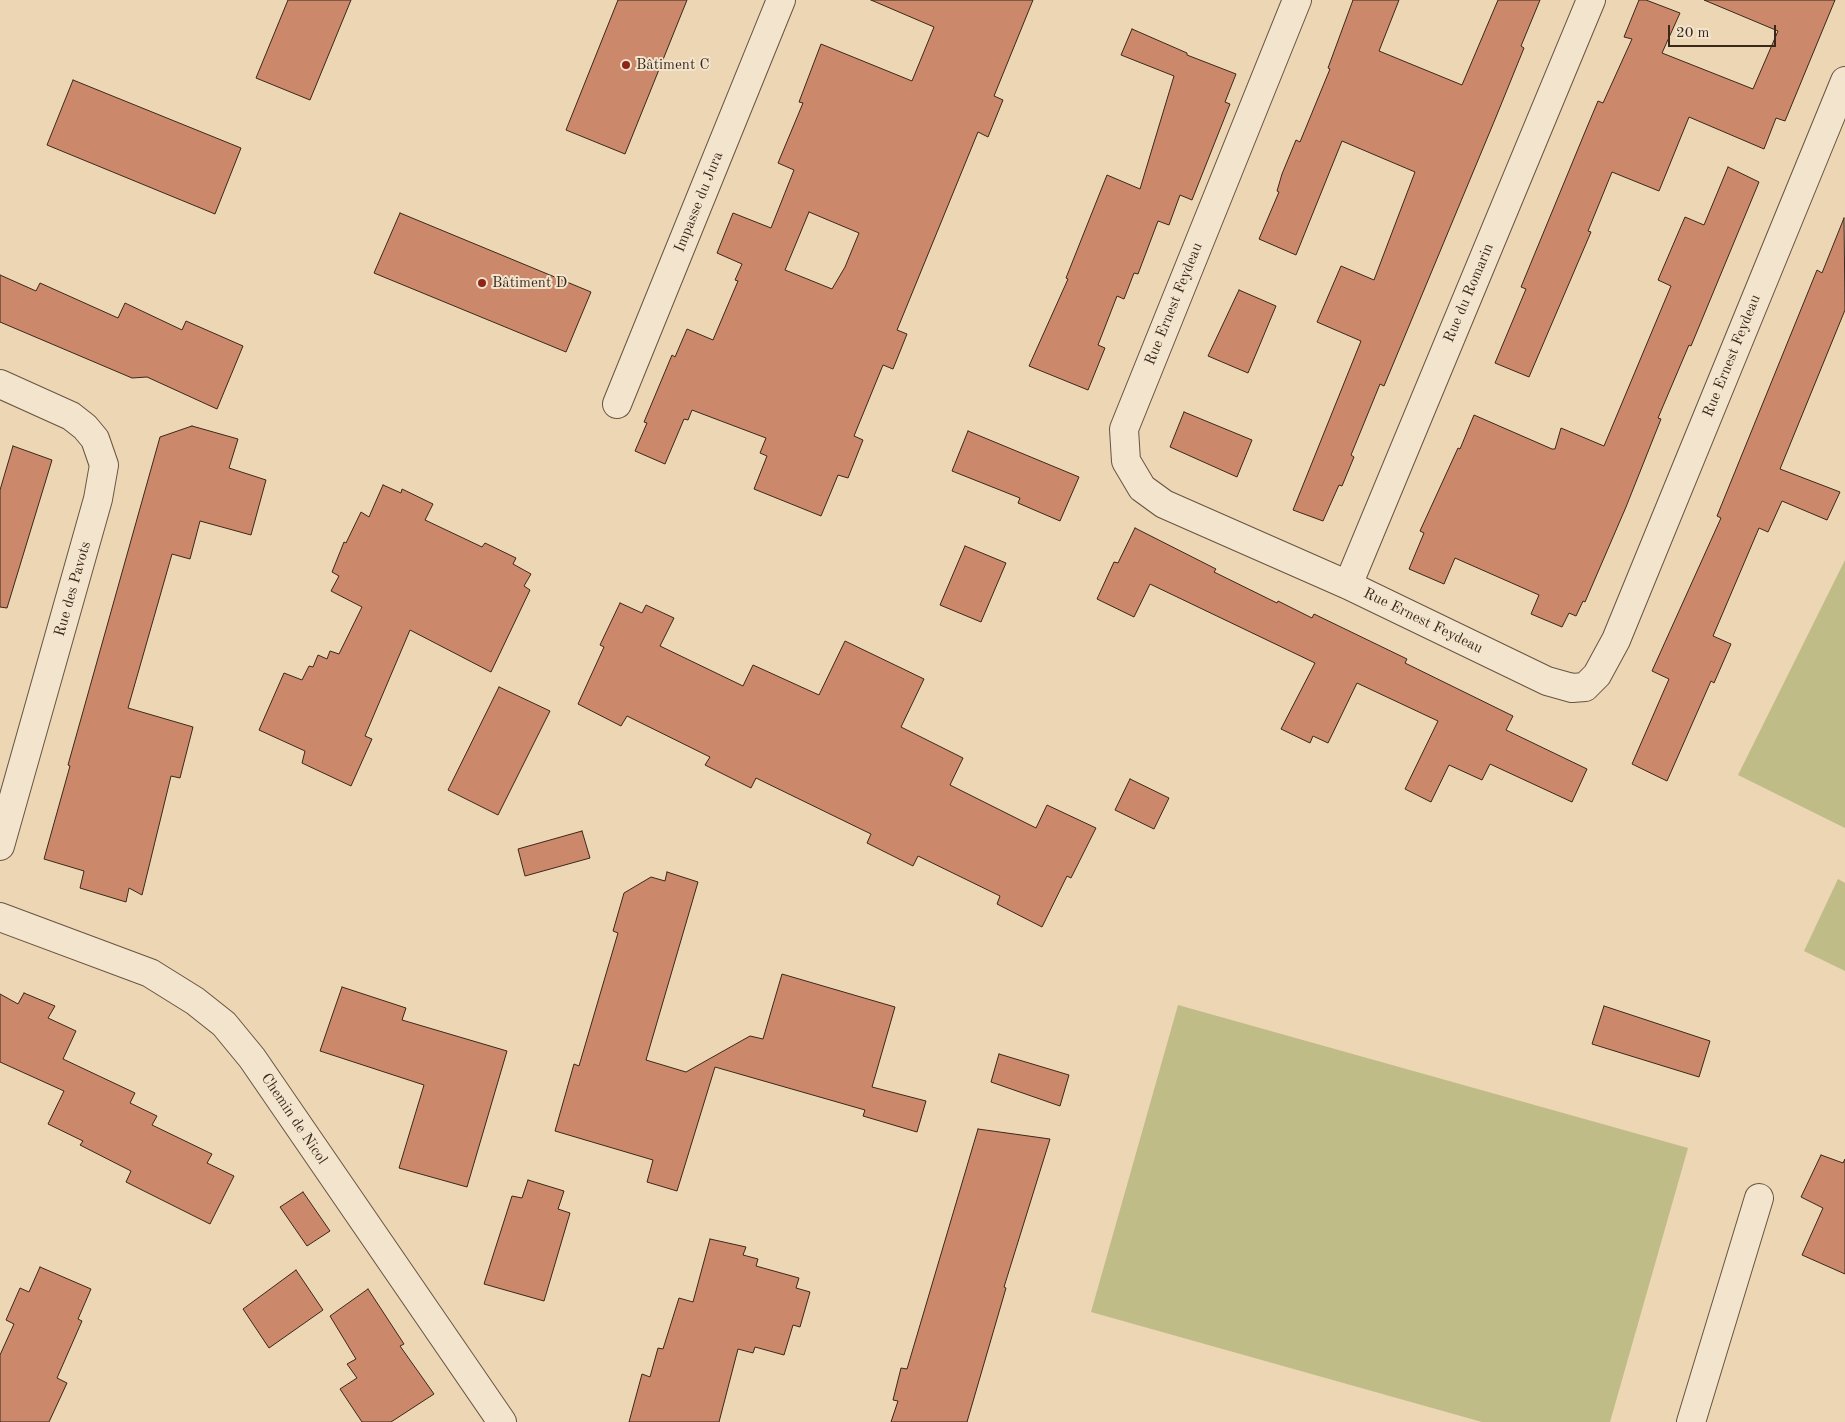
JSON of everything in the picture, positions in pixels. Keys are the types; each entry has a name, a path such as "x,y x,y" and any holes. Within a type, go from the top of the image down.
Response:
{"street":[{"name":"Impasse du Jura","path":"618,404 781,0"},
{"name":"Rue Ernest Feydeau","path":"1297,0 1124,429 1126,461 1142,488 1164,504 1348,586 1547,681 1572,688 1586,687 1597,675 1616,640 1845,81"},
{"name":"Rue du Romarin","path":"1348,586 1591,0"},
{"name":"Rue des Pavots","path":"0,384 71,416 78,421 95,439 104,466 98,499 0,846"},
{"name":"Chemin de Nicol","path":"0,917 150,973 195,1001 224,1024 252,1058 502,1422"},
{"path":"1691,1422 1759,1198"}],"shaded area":[{"path":"1845,560 1845,828 1738,775"},
{"path":"1838,879 1845,883 1845,971 1804,951"},
{"path":"1178,1005 1688,1148 1610,1422 1482,1422 1091,1312"}],"building":[{"path":"288,0 351,0 310,100 256,78"},
{"name":"Bâtiment C","path":"618,0 687,0 625,154 566,130"},
{"path":"871,0 1033,0 994,96 1003,100 988,137 978,132 897,330 907,334 893,369 883,365 854,436 863,440 848,478 838,475 821,516 754,489 767,456 760,453 766,438 692,410 688,420 684,419 665,464 635,451 647,423 644,422 672,355 675,357 687,329 713,340 738,281 735,280 742,264 717,253 733,213 771,228 794,170 778,163 803,103 799,102 821,44 912,81 934,27","holes":["809,212 859,233 845,267 832,289 785,270"]},
{"path":"1353,0 1399,0 1379,51 1462,85 1498,0 1540,0 1521,46 1524,48 1384,386 1380,384 1351,455 1354,457 1342,486 1339,485 1323,521 1293,510 1361,341 1317,322 1341,266 1374,280 1415,172 1342,141 1296,255 1259,239 1279,192 1277,191 1282,174 1296,140 1300,142 1330,69 1328,68"},
{"path":"1639,0 1646,0 1680,13 1662,53 1753,89 1778,31 1704,0 1835,0 1785,121 1776,118 1764,149 1689,117 1659,191 1612,172 1588,231 1591,232 1529,377 1495,363 1526,289 1521,287 1598,101 1603,103 1632,39 1624,37"},
{"path":"1132,29 1187,53 1187,55 1236,74 1225,102 1230,104 1192,200 1180,195 1169,225 1158,221 1138,274 1134,273 1124,299 1117,296 1098,345 1105,348 1088,390 1029,366 1068,279 1066,278 1107,175 1140,189 1174,76 1121,55"},
{"path":"73,80 241,148 215,214 47,145"},
{"path":"1728,167 1759,182 1691,346 1689,345 1658,418 1661,419 1626,507 1585,602 1583,601 1576,616 1569,613 1562,627 1531,614 1539,595 1455,558 1444,584 1409,569 1424,533 1420,531 1458,448 1460,449 1474,415 1552,449 1555,449 1561,428 1604,446 1671,286 1658,280 1685,217 1704,225"},
{"name":"Bâtiment D","path":"400,213 591,292 566,352 374,273"},
{"path":"1844,218 1845,310 1780,469 1840,492 1827,520 1782,501 1768,532 1759,528 1713,636 1731,644 1714,683 1711,681 1667,781 1632,764 1669,679 1652,671 1721,518 1717,516 1817,270 1822,273"},
{"path":"0,275 36,291 40,283 118,318 125,303 182,330 186,321 243,346 217,409 147,377 132,378 0,322"},
{"path":"1239,290 1276,306 1248,373 1208,356"},
{"path":"1184,412 1252,440 1237,477 1170,447"},
{"path":"192,426 238,439 229,468 266,480 251,535 200,521 190,559 172,554 128,708 193,727 180,778 171,776 142,895 129,888 126,902 80,888 84,871 44,859 70,766 68,765 160,437"},
{"path":"968,431 1079,477 1060,521 1018,503 1020,498 952,471"},
{"path":"13,446 52,460 7,608 0,607 0,490"},
{"path":"383,485 401,493 402,489 433,504 425,520 482,547 485,543 516,558 513,564 531,574 524,586 530,590 491,672 410,630 365,736 372,739 351,786 302,763 305,751 259,730 284,673 302,680 309,666 313,667 318,655 327,659 330,651 339,654 362,607 331,591 339,576 332,572 344,542 346,543 361,512 369,517"},
{"path":"1135,528 1216,569 1214,572 1312,618 1314,614 1407,659 1405,663 1513,716 1506,730 1587,769 1572,802 1490,764 1482,780 1449,765 1431,802 1405,789 1438,721 1357,683 1328,743 1313,736 1310,743 1281,729 1315,663 1150,584 1134,617 1097,599 1114,562 1118,563"},
{"path":"965,546 1006,563 981,622 940,605"},
{"path":"620,603 642,613 646,605 674,618 660,646 743,686 753,665 819,695 845,641 924,679 901,727 963,758 950,785 1036,828 1047,805 1096,828 1071,878 1067,876 1042,927 997,904 1000,896 918,856 913,866 867,843 871,834 756,778 751,788 705,765 710,757 627,716 621,726 578,704 604,647 600,645"},
{"path":"499,687 550,711 498,815 448,790"},
{"path":"1130,779 1169,798 1154,829 1115,810"},
{"path":"582,831 590,858 525,876 518,849"},
{"path":"667,872 698,882 646,1060 686,1072 750,1036 763,1039 782,974 895,1007 872,1087 926,1101 917,1132 863,1116 865,1110 715,1067 677,1191 647,1182 653,1160 555,1131 574,1064 579,1066 618,933 613,931 624,893 651,877 665,881"},
{"path":"342,987 406,1008 402,1020 507,1051 467,1187 399,1168 424,1085 320,1051"},
{"path":"24,993 55,1006 48,1018 76,1031 63,1059 135,1093 130,1103 157,1116 152,1125 212,1154 207,1163 234,1176 210,1224 126,1182 131,1171 80,1145 83,1141 48,1124 64,1091 0,1062 0,994 18,1004"},
{"path":"1604,1006 1710,1041 1699,1077 1592,1044"},
{"path":"999,1054 1069,1075 1060,1106 991,1082"},
{"path":"978,1129 1050,1139 1004,1287 1006,1288 967,1422 891,1422 898,1401 893,1400 901,1368 907,1369"},
{"path":"1821,1155 1843,1163 1845,1159 1845,1274 1802,1255 1823,1208 1801,1197"},
{"path":"528,1180 564,1191 558,1209 570,1213 544,1301 484,1284 512,1196 522,1198"},
{"path":"303,1192 330,1231 307,1246 280,1207"},
{"path":"710,1239 746,1247 743,1255 758,1259 756,1266 799,1278 796,1288 810,1292 800,1327 793,1325 784,1355 755,1347 753,1353 738,1349 719,1422 629,1422 642,1374 650,1377 658,1348 663,1349 679,1298 693,1302"},
{"path":"40,1267 91,1289 78,1319 82,1321 57,1378 67,1383 49,1422 0,1422 0,1355 14,1324 6,1320 20,1288 29,1292"},
{"path":"296,1270 323,1310 269,1348 243,1309"},
{"path":"368,1289 404,1344 400,1346 434,1394 391,1422 362,1422 340,1389 357,1378 347,1364 356,1359 330,1316"}],"place":[{"name":"Bâtiment C","path":"626,65"},
{"name":"Bâtiment D","path":"482,283"}]}
